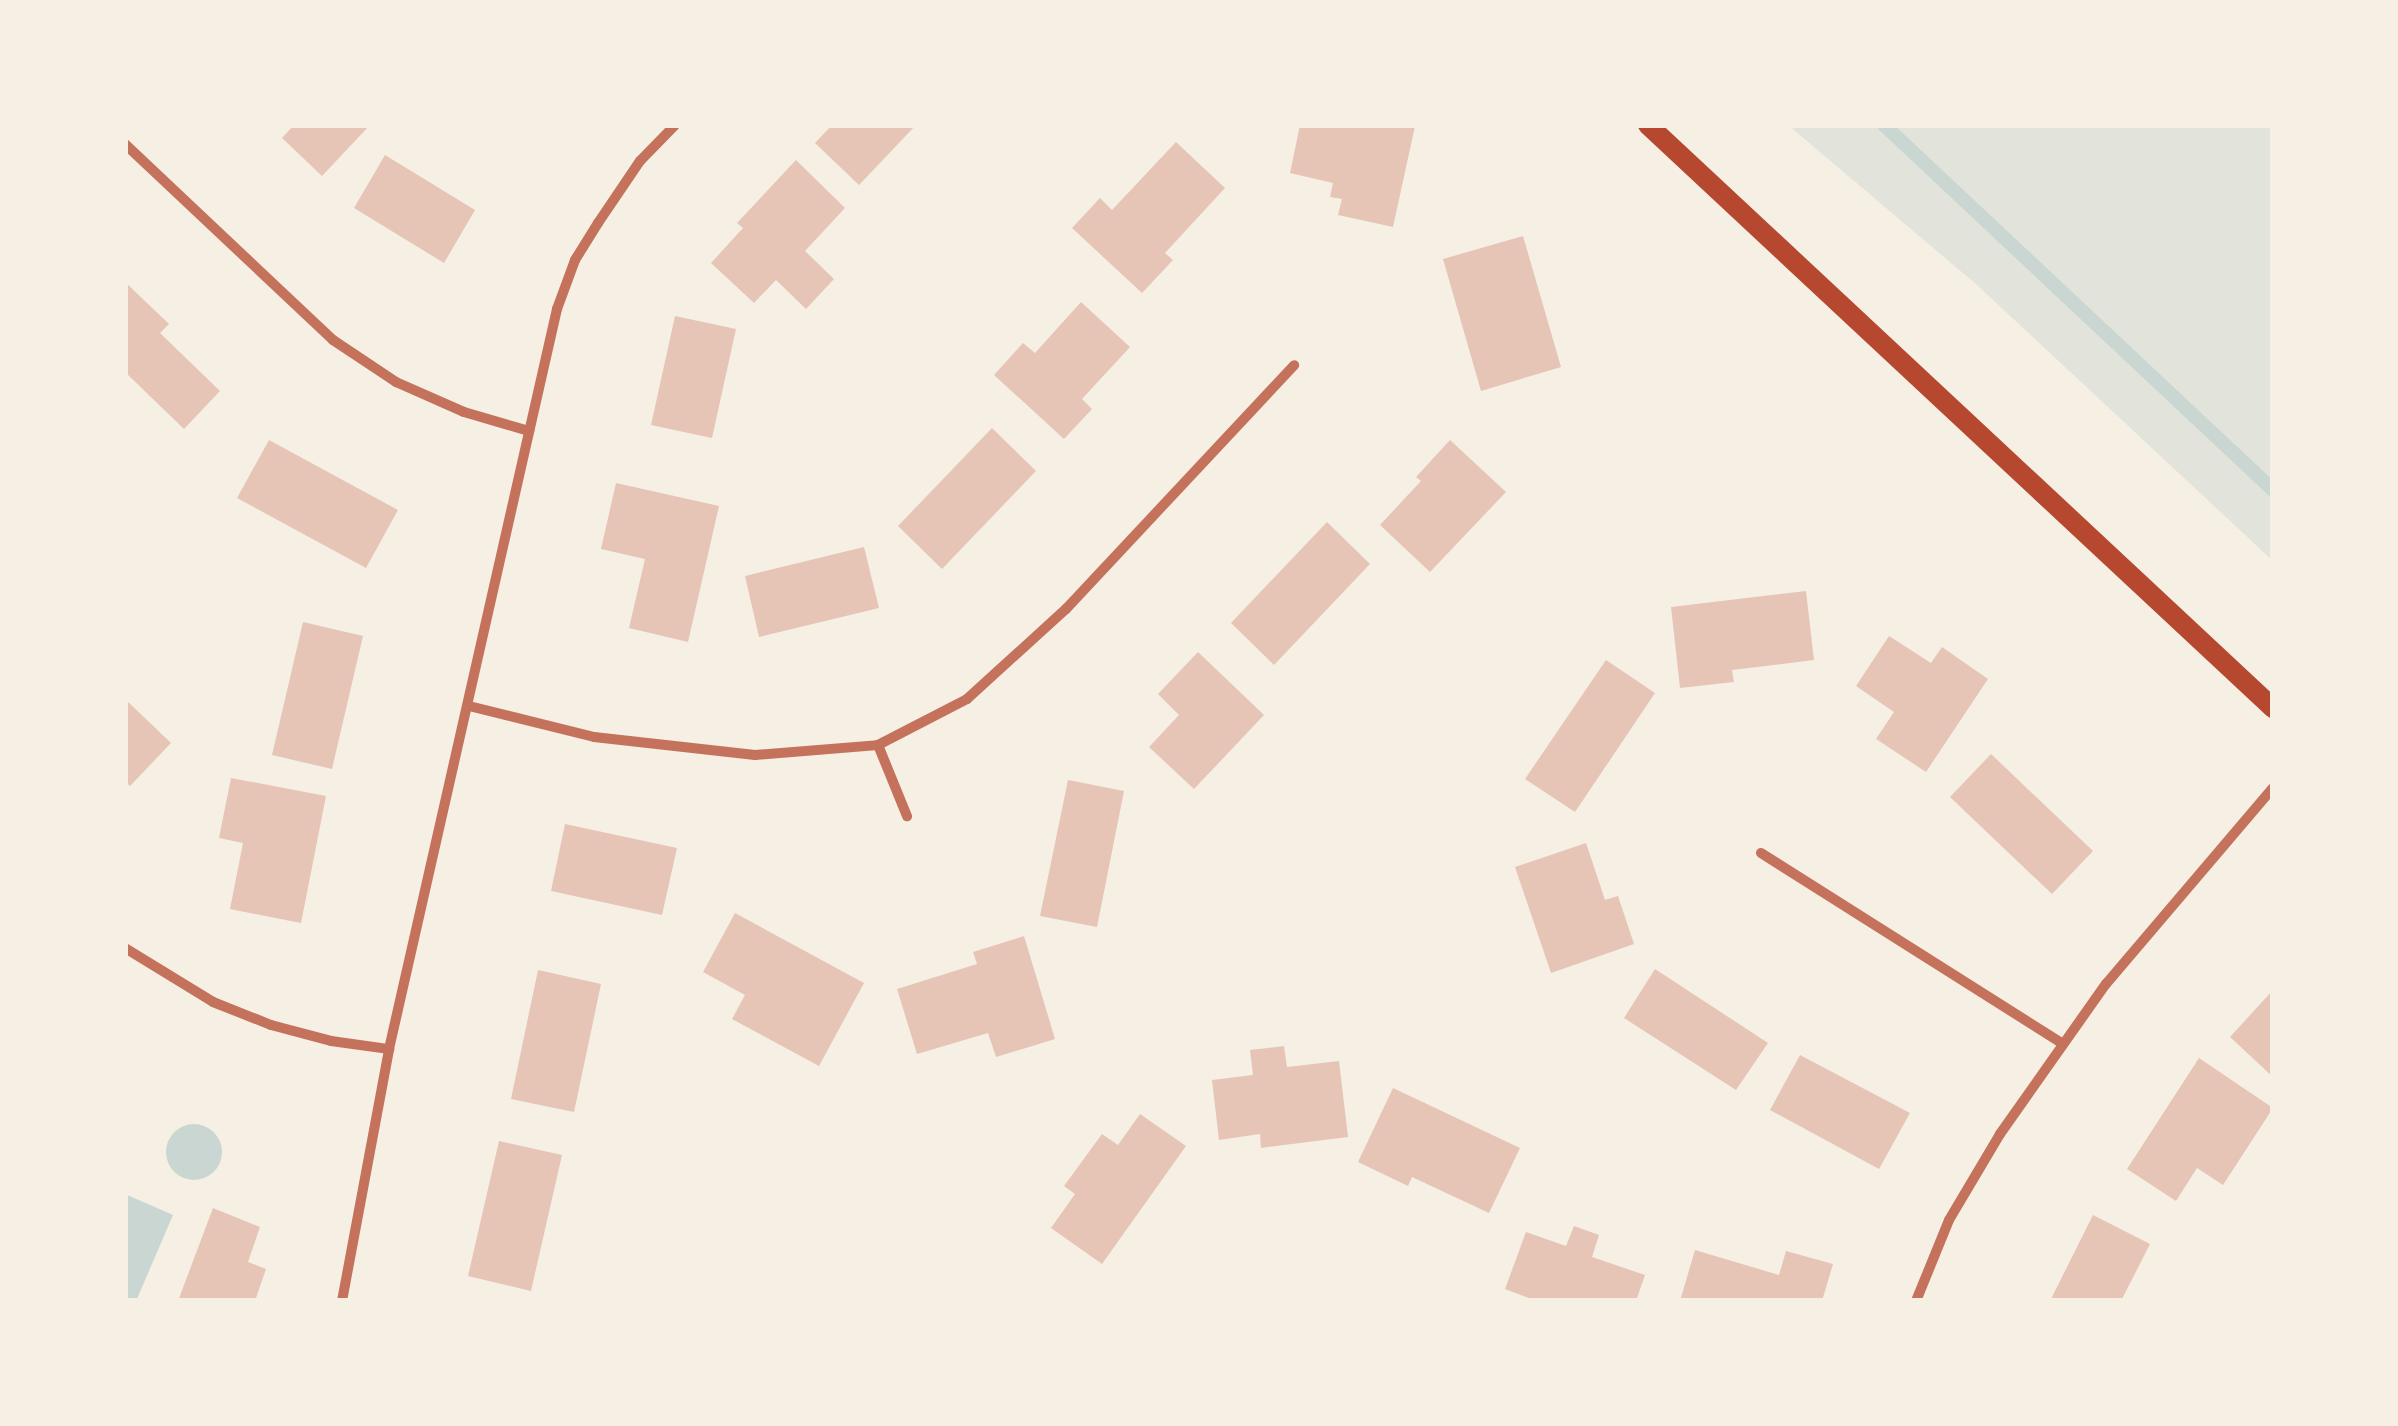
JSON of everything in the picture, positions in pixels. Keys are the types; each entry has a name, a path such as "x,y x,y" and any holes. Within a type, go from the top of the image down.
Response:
{"main road":[{"path":"1648,125 2273,708"}],"street":[{"path":"342,1301 389,1048 556,309 575,260 640,161 676,125"},
{"path":"125,144 333,340 396,382 464,412 529,431"},
{"path":"469,706 594,737 755,755 878,746 967,700 1066,609 1294,365"},
{"path":"878,746 908,816"},
{"path":"1916,1301 1949,1220 2000,1134 2106,984 2273,788"},
{"path":"1762,854 2063,1044"},
{"path":"125,948 213,1002 271,1025 331,1041 389,1048"}],"shaded area":[{"path":"1788,125 2273,125 2273,561 1977,285"},
{"path":"194,1124 214,1132 222,1152 214,1172 194,1180 174,1172 166,1152 174,1132"},
{"path":"125,1194 173,1215 136,1301 125,1297"}],"building":[{"path":"294,125 370,125 322,176 282,138"},
{"path":"832,125 916,125 859,185 815,143"},
{"path":"1300,125 1415,126 1393,227 1338,215 1342,199 1330,197 1333,183 1290,173"},
{"path":"1176,142 1225,188 1165,253 1173,260 1142,293 1072,228 1100,198 1112,210"},
{"path":"385,155 475,210 444,263 354,208"},
{"path":"796,160 845,208 805,251 834,279 806,309 776,280 754,303 711,263 743,228 737,223"},
{"path":"1523,236 1561,367 1481,391 1443,259"},
{"path":"125,282 169,324 160,333 220,391 184,429 125,372"},
{"path":"1081,302 1130,347 1082,399 1092,409 1064,439 994,375 1023,343 1035,353"},
{"path":"675,316 736,329 712,438 651,425"},
{"path":"992,428 1036,471 942,569 898,526"},
{"path":"269,440 398,510 366,568 237,498"},
{"path":"1450,440 1506,492 1430,572 1380,525 1421,481 1416,477"},
{"path":"616,483 719,506 688,642 629,628 645,559 601,549"},
{"path":"1327,522 1370,564 1274,665 1231,623"},
{"path":"864,547 879,608 759,637 745,576"},
{"path":"1806,591 1814,660 1732,670 1734,682 1680,688 1671,607"},
{"path":"303,622 363,636 332,769 272,755"},
{"path":"1889,636 1931,663 1942,647 1988,679 1926,772 1876,739 1894,712 1856,686"},
{"path":"1198,652 1264,715 1194,789 1149,747 1179,715 1158,694"},
{"path":"1606,660 1655,693 1575,812 1525,779"},
{"path":"125,699 171,743 130,786 125,781"},
{"path":"1991,754 2093,851 2052,894 1950,797"},
{"path":"231,778 326,796 301,923 230,909 243,843 219,838"},
{"path":"1068,780 1124,791 1097,927 1040,916"},
{"path":"565,824 677,848 662,915 551,891"},
{"path":"1586,843 1605,900 1618,896 1634,944 1551,973 1515,867"},
{"path":"735,913 864,983 819,1066 732,1019 745,995 703,972"},
{"path":"1024,936 1055,1039 996,1057 988,1033 917,1054 897,989 977,964 973,952"},
{"path":"1655,969 1768,1043 1736,1090 1624,1018"},
{"path":"538,970 601,984 574,1112 511,1099"},
{"path":"2273,990 2273,1077 2230,1037"},
{"path":"1284,1046 1287,1067 1339,1061 1348,1137 1261,1148 1260,1134 1219,1140 1212,1080 1253,1075 1250,1050"},
{"path":"1800,1055 1910,1113 1879,1169 1770,1110"},
{"path":"2199,1058 2273,1108 2223,1185 2197,1168 2176,1201 2127,1169"},
{"path":"1393,1088 1520,1148 1489,1213 1412,1177 1408,1186 1358,1162"},
{"path":"1140,1114 1186,1146 1102,1264 1051,1228 1075,1194 1064,1186 1102,1134 1118,1145"},
{"path":"499,1141 562,1155 531,1291 468,1276"},
{"path":"213,1208 260,1227 248,1262 266,1269 255,1301 178,1301"},
{"path":"2093,1215 2150,1244 2121,1301 2050,1301"},
{"path":"1574,1226 1599,1235 1592,1257 1645,1275 1636,1301 1537,1301 1505,1289 1526,1232 1566,1246"},
{"path":"1695,1250 1779,1275 1786,1251 1833,1264 1822,1301 1680,1301"}],"waterway":[{"path":"1884,125 2273,490"}]}
